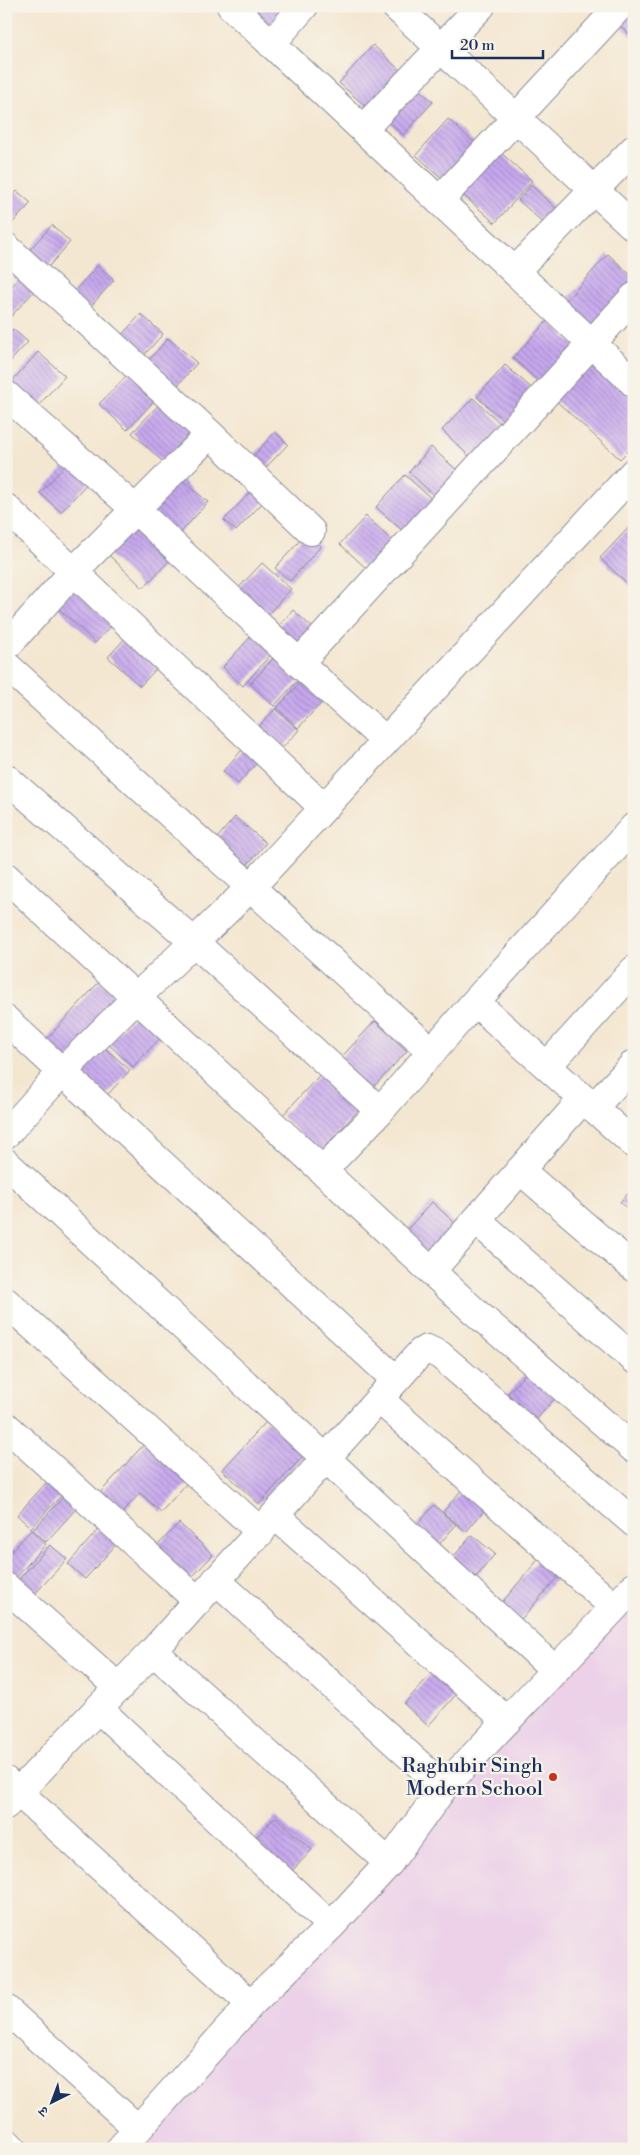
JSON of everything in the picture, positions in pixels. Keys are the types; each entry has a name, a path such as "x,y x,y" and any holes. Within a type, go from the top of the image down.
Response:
{"street":[{"path":"231,6 634,382"},
{"path":"271,44 304,6"},
{"path":"395,6 634,227"},
{"path":"363,129 481,6"},
{"path":"439,200 620,6"},
{"path":"515,272 634,148"},
{"path":"6,247 210,434 311,531"},
{"path":"299,663 634,297"},
{"path":"6,395 136,510 299,663 385,740"},
{"path":"6,647 74,571 210,434"},
{"path":"6,1134 62,1072 251,887 634,472"},
{"path":"6,508 324,808"},
{"path":"6,665 432,1052"},
{"path":"6,778 194,942 380,1111"},
{"path":"322,1171 380,1111 475,1002 634,827"},
{"path":"6,877 430,1271 634,1449"},
{"path":"547,1066 634,970"},
{"path":"475,1002 634,1144"},
{"path":"6,1020 62,1072 614,1608"},
{"path":"430,1271 520,1170 588,1103 634,1064"},
{"path":"6,1163 556,1670"},
{"path":"520,1170 634,1268"},
{"path":"476,1220 634,1359"},
{"path":"6,1302 268,1524 507,1721"},
{"path":"251,2004 10,1792 99,1709 328,1458 421,1352 427,1349 434,1351 634,1523"},
{"path":"6,1426 198,1600"},
{"path":"216,1580 444,1787"},
{"path":"6,1587 118,1688"},
{"path":"6,2009 129,2139 251,2004 331,1926 389,1863 444,1787 634,1587"},
{"path":"153,1650 389,1863"},
{"path":"99,1709 331,1926"},
{"path":"6,2142 13,2149"}],"shaded area":[{"name":"Raghubir Singh Modern School","path":"634,1601 634,2149 134,2149 310,1954"}],"building":[{"path":"245,6 287,6 268,27"},
{"path":"634,9 634,38 619,25"},
{"path":"373,45 406,76 373,113 339,83"},
{"path":"413,84 433,102 403,135 384,117"},
{"path":"448,119 479,147 447,183 416,155"},
{"path":"498,150 532,181 495,223 460,192"},
{"path":"531,185 562,214 549,228 518,200"},
{"path":"17,191 31,203 6,230 6,203"},
{"path":"52,225 70,242 44,272 25,255"},
{"path":"608,254 634,278 634,292 597,333 564,303"},
{"path":"98,265 114,280 85,313 68,298"},
{"path":"21,276 36,289 6,322 6,292"},
{"path":"141,314 163,334 139,361 116,341"},
{"path":"548,320 578,349 543,386 513,358"},
{"path":"13,329 28,342 6,366 6,337"},
{"path":"168,338 197,363 172,392 143,367"},
{"path":"38,352 65,376 37,407 10,383"},
{"path":"589,359 634,400 634,445 620,459 553,398"},
{"path":"505,365 536,392 508,424 477,397"},
{"path":"131,371 158,397 127,430 99,404"},
{"path":"473,398 504,427 473,460 442,430"},
{"path":"163,400 193,429 163,462 132,433"},
{"path":"275,432 288,444 260,474 247,463"},
{"path":"431,447 460,473 437,498 409,472"},
{"path":"71,459 92,478 61,512 40,493"},
{"path":"405,475 435,502 406,534 376,507"},
{"path":"179,477 208,502 176,538 148,513"},
{"path":"255,487 267,498 236,531 224,520"},
{"path":"366,516 395,544 369,571 340,544"},
{"path":"634,522 634,590 600,558"},
{"path":"134,525 171,559 143,588 107,553"},
{"path":"307,533 321,546 290,581 275,568"},
{"path":"262,563 291,589 260,623 231,596"},
{"path":"81,581 120,617 95,643 57,607"},
{"path":"293,610 314,629 294,652 273,633"},
{"path":"131,632 163,662 140,686 108,657"},
{"path":"253,634 273,652 243,686 223,667"},
{"path":"279,652 304,674 274,706 250,684"},
{"path":"305,677 327,697 298,728 277,708"},
{"path":"275,709 299,730 275,756 252,734"},
{"path":"251,740 266,753 238,784 223,771"},
{"path":"235,817 266,843 243,870 212,844"},
{"path":"100,981 122,1001 65,1062 44,1042"},
{"path":"137,1012 163,1035 133,1067 108,1044"},
{"path":"375,1021 407,1051 366,1095 334,1065"},
{"path":"105,1048 130,1070 102,1101 77,1078"},
{"path":"325,1069 364,1104 320,1152 282,1116"},
{"path":"634,1187 634,1214 620,1202"},
{"path":"432,1202 459,1227 430,1258 403,1234"},
{"path":"528,1370 558,1395 529,1428 500,1403"},
{"path":"267,1421 304,1455 259,1504 222,1470"},
{"path":"146,1442 189,1481 161,1512 140,1493 121,1514 99,1494"},
{"path":"54,1474 68,1488 31,1528 17,1515"},
{"path":"464,1487 487,1507 466,1532 443,1512"},
{"path":"71,1488 84,1500 46,1542 33,1530"},
{"path":"434,1505 456,1525 435,1549 413,1530"},
{"path":"105,1522 122,1538 85,1579 68,1564"},
{"path":"179,1523 213,1555 189,1580 155,1548"},
{"path":"31,1530 46,1544 13,1581 6,1575 6,1557"},
{"path":"472,1535 495,1554 472,1582 449,1562"},
{"path":"50,1545 67,1559 32,1597 16,1582"},
{"path":"541,1556 561,1573 518,1623 499,1606"},
{"path":"437,1667 461,1689 428,1726 404,1704"},
{"path":"275,1817 312,1850 287,1876 251,1843"}],"place":[{"name":"Raghubir Singh Modern School","path":"553,1777"}]}
